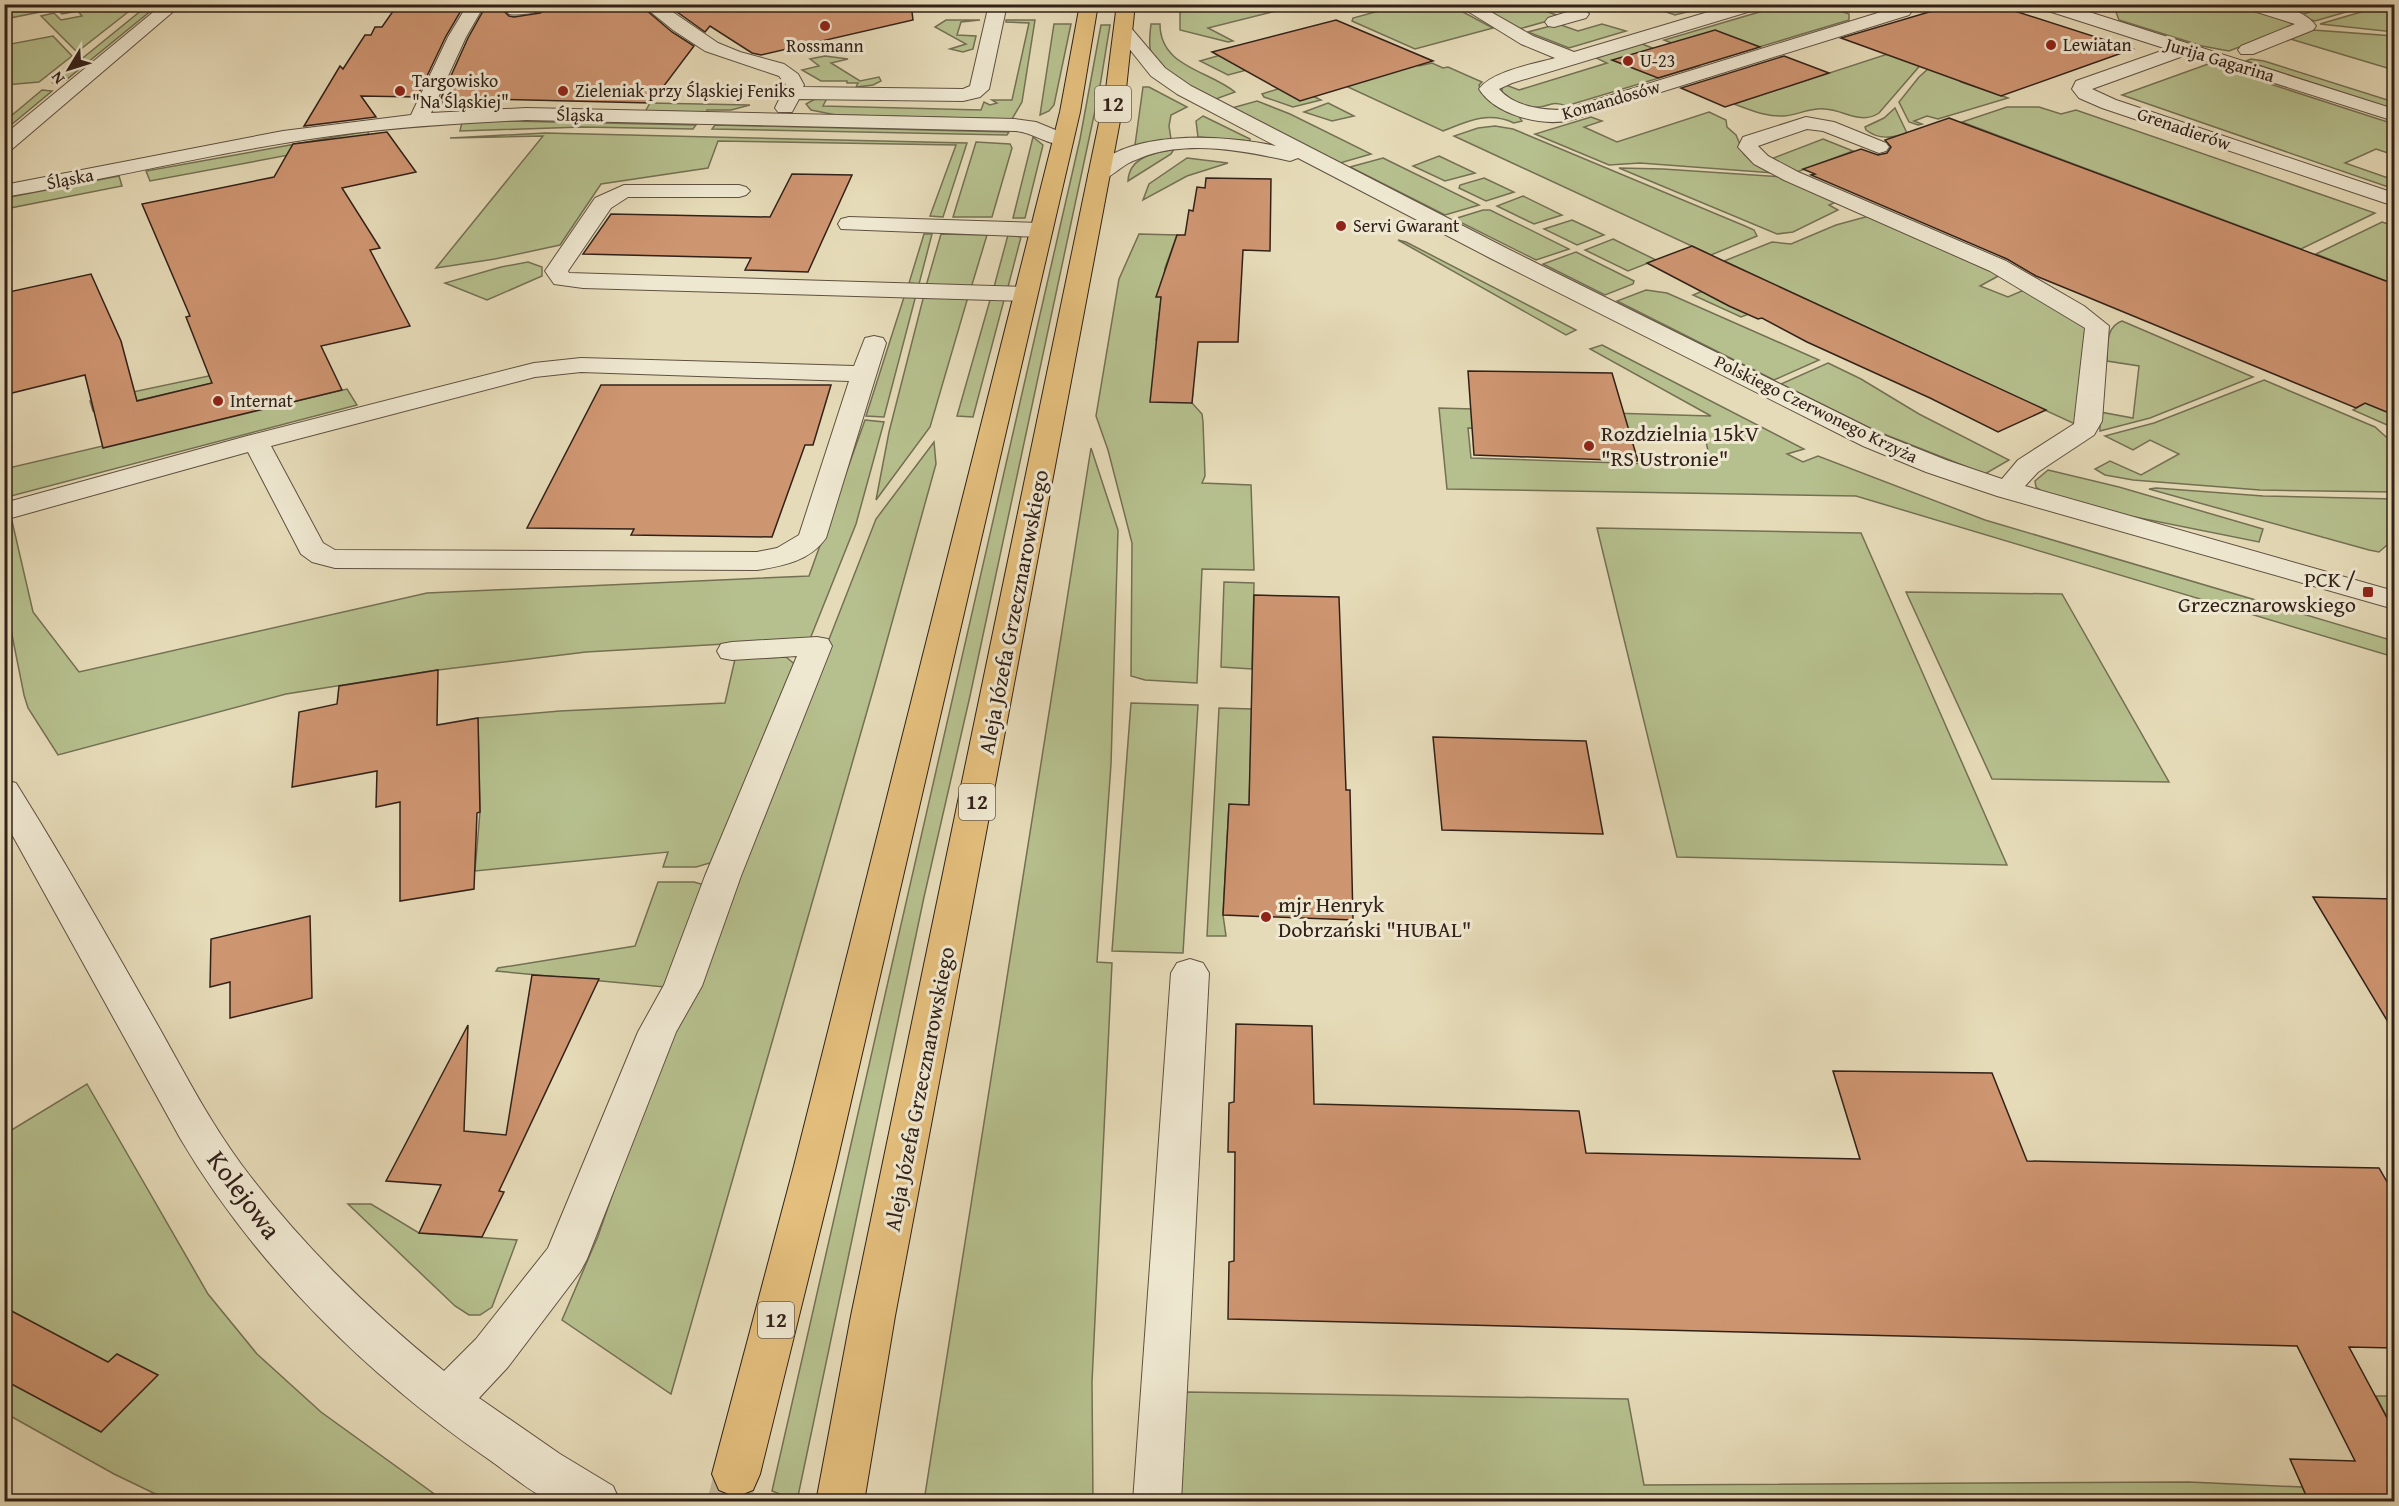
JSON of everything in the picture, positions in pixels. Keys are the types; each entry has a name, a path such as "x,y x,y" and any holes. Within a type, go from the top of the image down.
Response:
{"main road":[{"name":"12","path":"736,1474 815,1166 1024,294 1070,112 1089,4"},
{"name":"Aleja Józefa Grzecznarowskiego","path":"840,1502 876,1304 1116,89 1125,32 1126,4"}],"street":[{"path":"4,146 174,4"},
{"path":"418,120 457,37 477,4"},
{"path":"515,10 546,4"},
{"path":"649,4 715,49 774,66 790,76 795,82 779,121"},
{"path":"792,93 973,93 979,88 998,4"},
{"path":"1464,4 1527,40 1574,59"},
{"path":"1554,22 1580,14 1577,10 1563,4"},
{"name":"Komandosów","path":"1755,4 1493,84 1489,89 1490,93 1500,100 1538,115 1564,116 1902,11"},
{"name":"Jurija Gagarina","path":"2045,4 2394,115"},
{"path":"2069,13 2093,4"},
{"path":"2207,56 2234,55 2266,40 2307,26 2300,20 2250,4"},
{"name":"Polskiego Czerwonego Krzyża","path":"1125,32 1152,67 1170,82 1498,253 1872,440 1936,466 2007,490 2394,600"},
{"name":"Grenadierów","path":"2184,49 2083,85 2082,89 2086,94 2109,104 2394,200"},
{"path":"2247,50 2338,78"},
{"name":"Śląska","path":"4,191 332,130 418,120 526,114 1029,126 1070,112"},
{"path":"1879,147 1827,126 1806,123 1750,141 1748,147 1753,153 1791,176 1998,266 2076,311 2097,326 2089,421 2085,429 2028,466 2007,490"},
{"name":"Śląska","path":"1029,126 1063,140"},
{"name":"Polskiego Czerwonego Krzyża","path":"1098,175 1128,155 1146,149 1193,144 1227,145 1274,151 1335,168"},
{"name":"Śląska","path":"4,176 135,167"},
{"path":"739,191 635,190 614,195 603,203 556,271 562,279 583,281 1024,294"},
{"path":"849,224 1040,230"},
{"path":"256,442 311,548 322,556 335,559 757,561 777,559 804,546 812,538 874,343"},
{"path":"4,512 256,442 523,373 561,366 864,374"},
{"path":"446,1401 492,1353 565,1259 657,1032 683,987 723,876 817,646 732,651"},
{"name":"Kolejowa","path":"8,803 190,1118 225,1174 266,1228 332,1300 402,1365 446,1401 551,1476 596,1502"},
{"path":"1156,1502 1190,974"}],"green space":[{"path":"5,4 44,5 50,10 5,19"},
{"path":"112,4 137,5 77,52 41,16 54,13 61,20 82,16 78,11 62,14 60,12"},
{"path":"1217,4 1300,5 1208,28 1233,41 1228,42 1180,30 1180,12"},
{"path":"1404,4 1450,5 1493,28 1415,49 1352,21 1353,18"},
{"path":"2128,4 2244,5 2293,24 2291,27 2229,51 2202,46 2119,20 2116,12"},
{"path":"148,5 158,5 66,80 52,83"},
{"path":"1474,5 1529,5 1562,17 1519,29"},
{"path":"1646,5 1715,5 1675,15"},
{"path":"1783,5 1831,5 1827,6 1849,14 1849,20 1716,60 1664,40"},
{"path":"2260,5 2301,15 2331,5 2370,5 2315,21"},
{"path":"2385,5 2394,5 2394,32 2320,24"},
{"path":"946,20 980,20 961,22 957,35 976,36 973,49 963,52 950,49 966,44 935,27"},
{"path":"1006,20 1035,20 1022,102 1012,119 836,115 811,110 806,104 815,99 827,98 823,106 981,110 984,102 990,105 997,103 992,100 1012,100 1029,23 1006,22"},
{"path":"1054,24 1071,24 1054,105 1049,111 1040,115"},
{"path":"1151,24 1160,24 1162,38 1168,50 1177,59 1235,92 1213,100 1167,72 1153,56 1150,48"},
{"path":"1558,24 1578,31 1602,24 1626,31 1569,48 1528,32"},
{"path":"1101,25 1110,25 1099,92 970,696 924,897 797,1501 772,1491 1080,139"},
{"path":"2313,30 2394,36 2394,70 2287,38"},
{"path":"53,36 72,56 39,82 5,85 5,45"},
{"path":"1255,44 1393,55 1419,66 1432,63 1443,68 1448,67 1482,82 1479,85 1481,92 1518,115 1522,121 1514,123 1505,119 1478,119 1443,131"},
{"path":"1642,44 1699,66 1566,106 1556,103 1542,107 1529,107 1502,92 1502,87 1506,85 1519,90 1607,63 1596,58"},
{"path":"1906,48 1923,62 1879,113 1866,118 1820,109 1777,116 1759,113 1734,104"},
{"path":"1224,54 1254,68 1228,75 1200,61"},
{"path":"825,56 848,59 831,63 860,81 879,77 881,81 873,85 856,87 858,83 821,81 802,70 819,66 810,59"},
{"path":"2251,59 2264,61 2394,102 2394,110 2246,61"},
{"path":"1938,60 1961,82 2008,98 1938,119 1927,116 1914,121 1922,124 1918,125 1909,122 1899,102 1919,77"},
{"path":"2208,64 2394,124 2394,155 2376,149 2345,163 2394,180 2394,189 2122,95"},
{"path":"1290,85 1321,100 1293,107 1264,97 1262,94"},
{"path":"1143,87 1149,87 1187,107 1171,115 1169,126 1171,139 1135,145"},
{"path":"42,90 52,91 5,130 5,121"},
{"path":"442,98 482,99 473,107 463,110 442,105"},
{"path":"1257,101 1290,114 1371,154 1340,163 1232,108"},
{"path":"650,103 750,105 731,110 707,110 706,112 646,110"},
{"path":"1328,103 1354,116 1332,121 1304,112"},
{"path":"2007,107 2039,107 2061,114 2076,110 2375,213 2301,249 1962,122"},
{"path":"1895,108 1907,133 1886,137 1866,130 1865,127 1884,118"},
{"path":"1709,112 1726,120 1727,127 1736,135 1744,154 1751,161 1774,173 1640,163 1609,165 1535,134 1591,117 1602,121 1584,127 1617,142"},
{"path":"1203,116 1250,141 1198,137 1196,121"},
{"path":"462,122 696,125 693,129 582,127 460,131"},
{"path":"715,125 1009,132 1007,135 712,129"},
{"path":"1495,126 1513,129 1745,226 1754,230 1757,236 1711,255 1454,136 1478,128"},
{"path":"368,131 369,140 150,181 146,171"},
{"path":"545,133 967,143 943,217 930,216 956,145 718,141 708,168 601,184 560,245 495,259 436,268 543,136 450,138"},
{"path":"1033,137 1043,145 1025,218 1013,218"},
{"path":"1823,139 1853,151 1797,172 1771,159"},
{"path":"976,142 1010,144 1012,148 992,217 953,217"},
{"path":"1174,149 1171,154 1128,181 1129,173 1138,161"},
{"path":"1439,156 1475,173 1445,181 1413,166"},
{"path":"1187,158 1228,163 1187,176 1143,200 1149,184"},
{"path":"1383,158 1479,205 1445,215 1350,167"},
{"path":"1619,168 1782,177 1836,202 1829,205 1838,210 1793,232 1777,234"},
{"path":"119,176 122,186 5,209 5,198"},
{"path":"1484,178 1514,192 1486,201 1459,188 1460,185"},
{"path":"1523,196 1562,215 1534,224 1497,206"},
{"path":"1490,210 1569,249 1536,260 1454,219"},
{"path":"1869,216 2002,274 1980,286 2008,297 2024,290 2069,312 2087,330 2077,425 1724,261 1772,242 1791,244 1836,225"},
{"path":"1572,220 1604,235 1577,245 1544,229"},
{"path":"2382,222 2394,226 2394,284 2316,254"},
{"path":"924,234 932,234 919,284 909,283"},
{"path":"941,234 987,235 971,288 926,286"},
{"path":"1139,234 1177,235 1165,268 1156,340 1196,341 1192,403 1202,414 1203,422 1205,476 1202,483 1251,485 1254,570 1202,569 1197,683 1145,680 1131,676 1132,543 1108,450 1096,416 1119,279"},
{"path":"1008,235 1021,237 1008,287 994,287"},
{"path":"1613,239 1656,260 1628,271 1585,250"},
{"path":"1398,240 1406,242 1576,330 1566,335"},
{"path":"1576,252 1634,281 1633,284 1605,295 1543,264"},
{"path":"528,262 542,267 542,276 487,300 445,283 501,267"},
{"path":"1712,287 1760,310 1741,317 1693,295"},
{"path":"1646,290 1667,293 1819,360 1774,380 1617,301"},
{"path":"905,294 916,295 884,417 866,416"},
{"path":"924,295 968,297 930,427 876,500 889,432"},
{"path":"990,300 1004,300 973,417 957,416"},
{"path":"2122,321 2253,377 2150,418 2100,431 2100,412 2133,418 2139,366 2107,361 2110,332"},
{"path":"1602,345 1804,449 1787,454 1803,462 1818,456 1985,520 2394,641 2394,657 1856,496 1447,489 1439,408 1711,416 1590,349","holes":["1468,428 1705,436 1711,466 1471,458"]},
{"path":"1828,363 1861,379 1919,414 2009,460 1985,474 1876,431 1781,384"},
{"path":"256,366 259,372 93,411 90,401"},
{"path":"2264,380 2375,427 2394,444 2394,492 2260,490 2133,480 2105,475 2095,469 2110,461 2141,475 2179,454 2150,440 2133,450 2105,436 2154,423"},
{"path":"347,389 357,405 7,497 8,503 5,504 4,469"},
{"path":"2365,403 2394,415 2394,428 2353,410"},
{"path":"865,420 884,422 856,524 810,639 586,652 438,670 286,694 58,755 28,708 5,600 4,523 12,521 33,612 79,672 427,593 809,576"},
{"path":"934,442 936,464 671,1394 562,1320 598,1236 673,1022 876,519"},
{"path":"1091,448 1118,530 1111,764 1097,962 1112,963 1092,1382 1093,1501 924,1501"},
{"path":"2048,470 2119,487 2263,529 2259,542 2110,512 2043,492 2036,487 2035,481"},
{"path":"2149,489 2263,496 2394,499 2394,539 2379,552 2369,550"},
{"path":"1597,528 1861,533 2007,865 1677,857"},
{"path":"1224,582 1254,583 1252,669 1221,667"},
{"path":"1906,592 2062,594 2169,782 1992,779"},
{"path":"786,657 797,666 717,861 696,867 663,867 668,852 475,871 480,812 478,718 560,711 725,703 735,659"},
{"path":"1131,703 1198,705 1183,953 1112,951"},
{"path":"1219,708 1252,709 1249,805 1229,805 1223,915 1226,936 1207,936"},
{"path":"658,882 694,882 708,886 665,987 496,971 498,968 635,946"},
{"path":"87,1084 208,1294 257,1354 321,1412 444,1501 170,1501 114,1474 5,1413 5,1134"},
{"path":"348,1204 371,1204 419,1233 517,1240 492,1307 480,1315 469,1315 455,1306"},
{"path":"1186,1392 1628,1399 1644,1485 2189,1482 2302,1487 2309,1501 1176,1502"},
{"path":"2376,1396 2394,1396 2394,1431"}],"building":[{"path":"398,4 465,4 446,36 417,97 361,96 376,117 304,126 340,66 343,69 365,35 371,35 375,27 382,27"},
{"path":"487,4 507,4 504,11 514,17 540,13 556,4 639,4 672,32 694,46 651,103 441,98 468,38"},
{"path":"666,4 911,4 913,20 761,55 752,53 710,26 705,32"},
{"path":"1956,4 1993,4 2133,49 2001,96 1841,38"},
{"path":"1336,20 1433,61 1300,101 1212,52"},
{"path":"1715,30 1760,47 1658,78 1612,60"},
{"path":"1784,56 1829,73 1725,107 1681,88"},
{"path":"1949,118 2394,284 2394,415 2365,403 2356,408 2036,276 2007,259 1811,175 1815,174 1803,169 1861,149 1878,155 1887,153 1891,147 1885,140"},
{"path":"387,132 416,172 342,188 380,248 370,250 410,326 321,346 342,390 103,448 85,375 4,395 4,293 91,274 121,341 137,401 212,383 186,317 190,316 142,204 274,177 293,144"},
{"path":"792,174 852,175 808,272 745,270 751,258 583,254 611,214 770,217"},
{"path":"1206,178 1271,179 1270,251 1243,250 1238,342 1198,342 1192,403 1150,402 1161,297 1156,297 1177,235 1185,235 1189,210 1193,211 1197,187 1205,188"},
{"path":"1692,246 2046,410 1998,432 1807,342 1762,318 1758,319 1729,306 1647,263"},
{"path":"1468,371 1612,373 1638,461 1474,455"},
{"path":"601,385 831,385 813,445 805,445 772,537 631,535 634,529 527,528"},
{"path":"1254,595 1339,597 1346,790 1350,790 1353,920 1223,915 1229,804 1249,805"},
{"path":"438,670 437,725 478,718 480,812 477,813 474,889 400,901 400,802 376,807 377,771 292,787 299,712 337,704 339,686"},
{"path":"1433,737 1586,741 1603,834 1442,830"},
{"path":"2313,897 2394,899 2394,1032"},
{"path":"310,916 312,998 230,1018 230,982 210,987 211,939"},
{"path":"532,975 599,979 499,1191 504,1192 482,1237 419,1233 441,1185 386,1181 468,1025 464,1131 506,1135"},
{"path":"1236,1024 1312,1026 1314,1104 1579,1111 1586,1153 1860,1159 1833,1071 1992,1073 2027,1161 2379,1168 2394,1194 2394,1348 2349,1347 2394,1431 2394,1502 2309,1502 2290,1459 2355,1461 2297,1346 1228,1319 1229,1262 1234,1261 1235,1152 1228,1152 1229,1103 1234,1102"},
{"path":"4,1307 108,1362 117,1354 158,1375 101,1432 4,1380"}],"tunnel":[{"path":"729,1502 736,1474"}],"place":[{"name":"Rossmann","path":"825,26"},
{"name":"Lewiatan","path":"2051,45"},
{"name":"U-23","path":"1628,61"},
{"name":"Targowisko \"Na Śląskiej\"","path":"400,91"},
{"name":"Zieleniak przy Śląskiej Feniks","path":"563,91"},
{"name":"Servi Gwarant","path":"1341,226"},
{"name":"Internat","path":"218,401"},
{"name":"Rozdzielnia 15kV \"RS Ustronie\"","path":"1589,446"},
{"name":"PCK / Grzecznarowskiego","path":"2368,592"},
{"name":"mjr Henryk Dobrzański \"HUBAL\"","path":"1266,917"}]}
